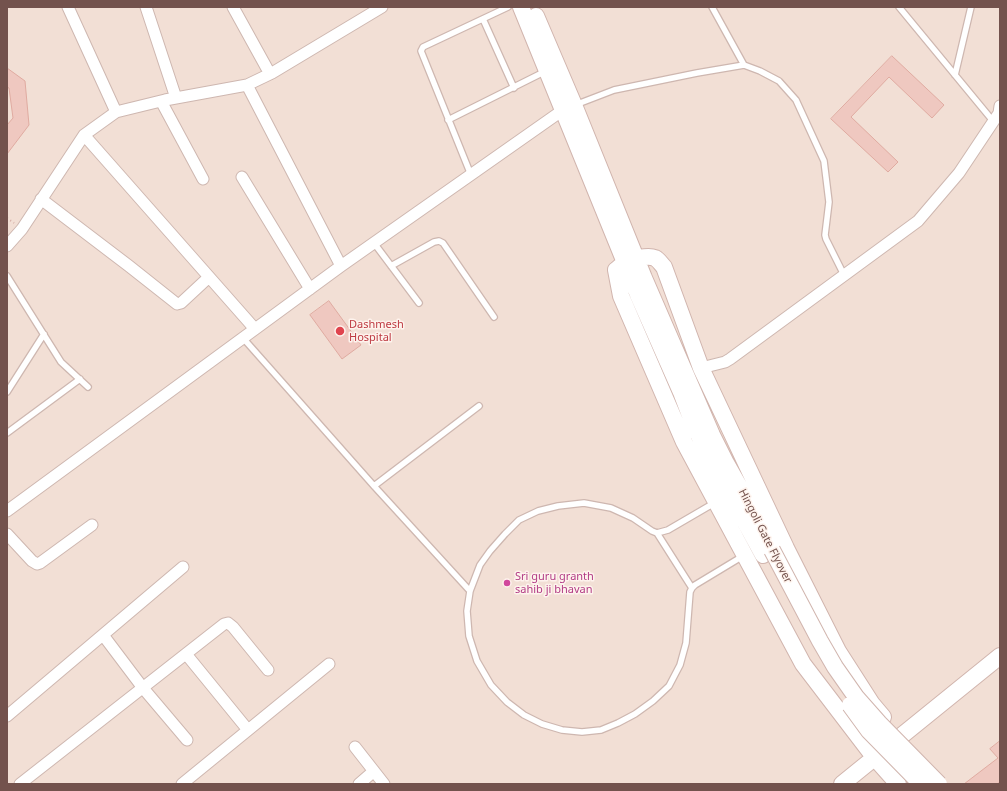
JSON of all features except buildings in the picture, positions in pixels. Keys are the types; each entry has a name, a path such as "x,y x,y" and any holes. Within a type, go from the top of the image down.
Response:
{"main road":[{"path":"521,7 547,71 569,108"},
{"path":"532,7 569,108"},
{"name":"Hingoli Gate Flyover","path":"569,108 631,260 697,432 716,470 767,552 835,667 856,697 879,723 939,784"},
{"path":"898,784 874,757 803,664 681,435 621,296 616,270 631,260 650,257 655,258 664,267 701,368 786,548 838,651 872,704 901,736"},
{"name":"Hingoli Gate Flyover","path":"767,552 813,648 840,692 869,731 921,784"},
{"path":"842,784 1000,656"}],"street":[{"path":"68,7 116,112"},
{"path":"146,7 176,98"},
{"path":"233,7 270,74"},
{"path":"7,246 22,229 84,135 116,112 161,101 247,85 270,74 382,7"},
{"path":"247,85 341,266"},
{"path":"161,101 203,179"},
{"path":"7,511 341,266 569,108"},
{"path":"701,368 725,362 730,359 918,221 959,173 998,114"},
{"path":"84,135 255,329"},
{"path":"242,177 310,289"},
{"path":"42,199 177,304 182,303 209,277"},
{"path":"7,534 32,561 37,564 92,525"},
{"path":"7,716 183,567"},
{"path":"20,784 224,624 228,624 233,627 268,670"},
{"path":"103,635 143,688 187,740"},
{"path":"186,654 248,730"},
{"path":"182,784 329,664"},
{"path":"355,747 384,784"},
{"path":"359,784 374,772"}],"lane":[{"path":"471,175 421,51 423,47 508,7"},
{"path":"712,7 744,65"},
{"path":"899,7 955,75 998,114"},
{"path":"955,75 971,7"},
{"path":"483,19 514,88"},
{"path":"569,108 614,90 744,65 779,81 796,100 824,161 829,202 826,239 844,275"},
{"path":"448,120 547,71"},
{"path":"391,266 434,242 443,243 494,317"},
{"path":"374,243 419,303"},
{"path":"7,276 61,362 88,387"},
{"path":"8,392 44,334"},
{"path":"244,338 374,486 470,591"},
{"path":"7,433 80,380"},
{"path":"374,486 479,406"},
{"path":"657,533 668,530 716,502"},
{"path":"692,588 657,533 633,518 611,508 584,503 558,506 538,511 520,520 495,545 480,565 470,591 468,611 469,636 477,661 491,685 507,702 524,715 542,724 562,730 582,732 601,730 618,724 635,714 653,701 669,686 680,665 686,644 690,592 692,588 745,555"}],"shaded area":[{"path":"7,7 1000,7 1000,784 7,784"}],"place":[{"name":"Dashmesh Hospital","path":"340,331"},
{"name":"Sri guru granth sahib ji bhavan","path":"507,583"}]}
